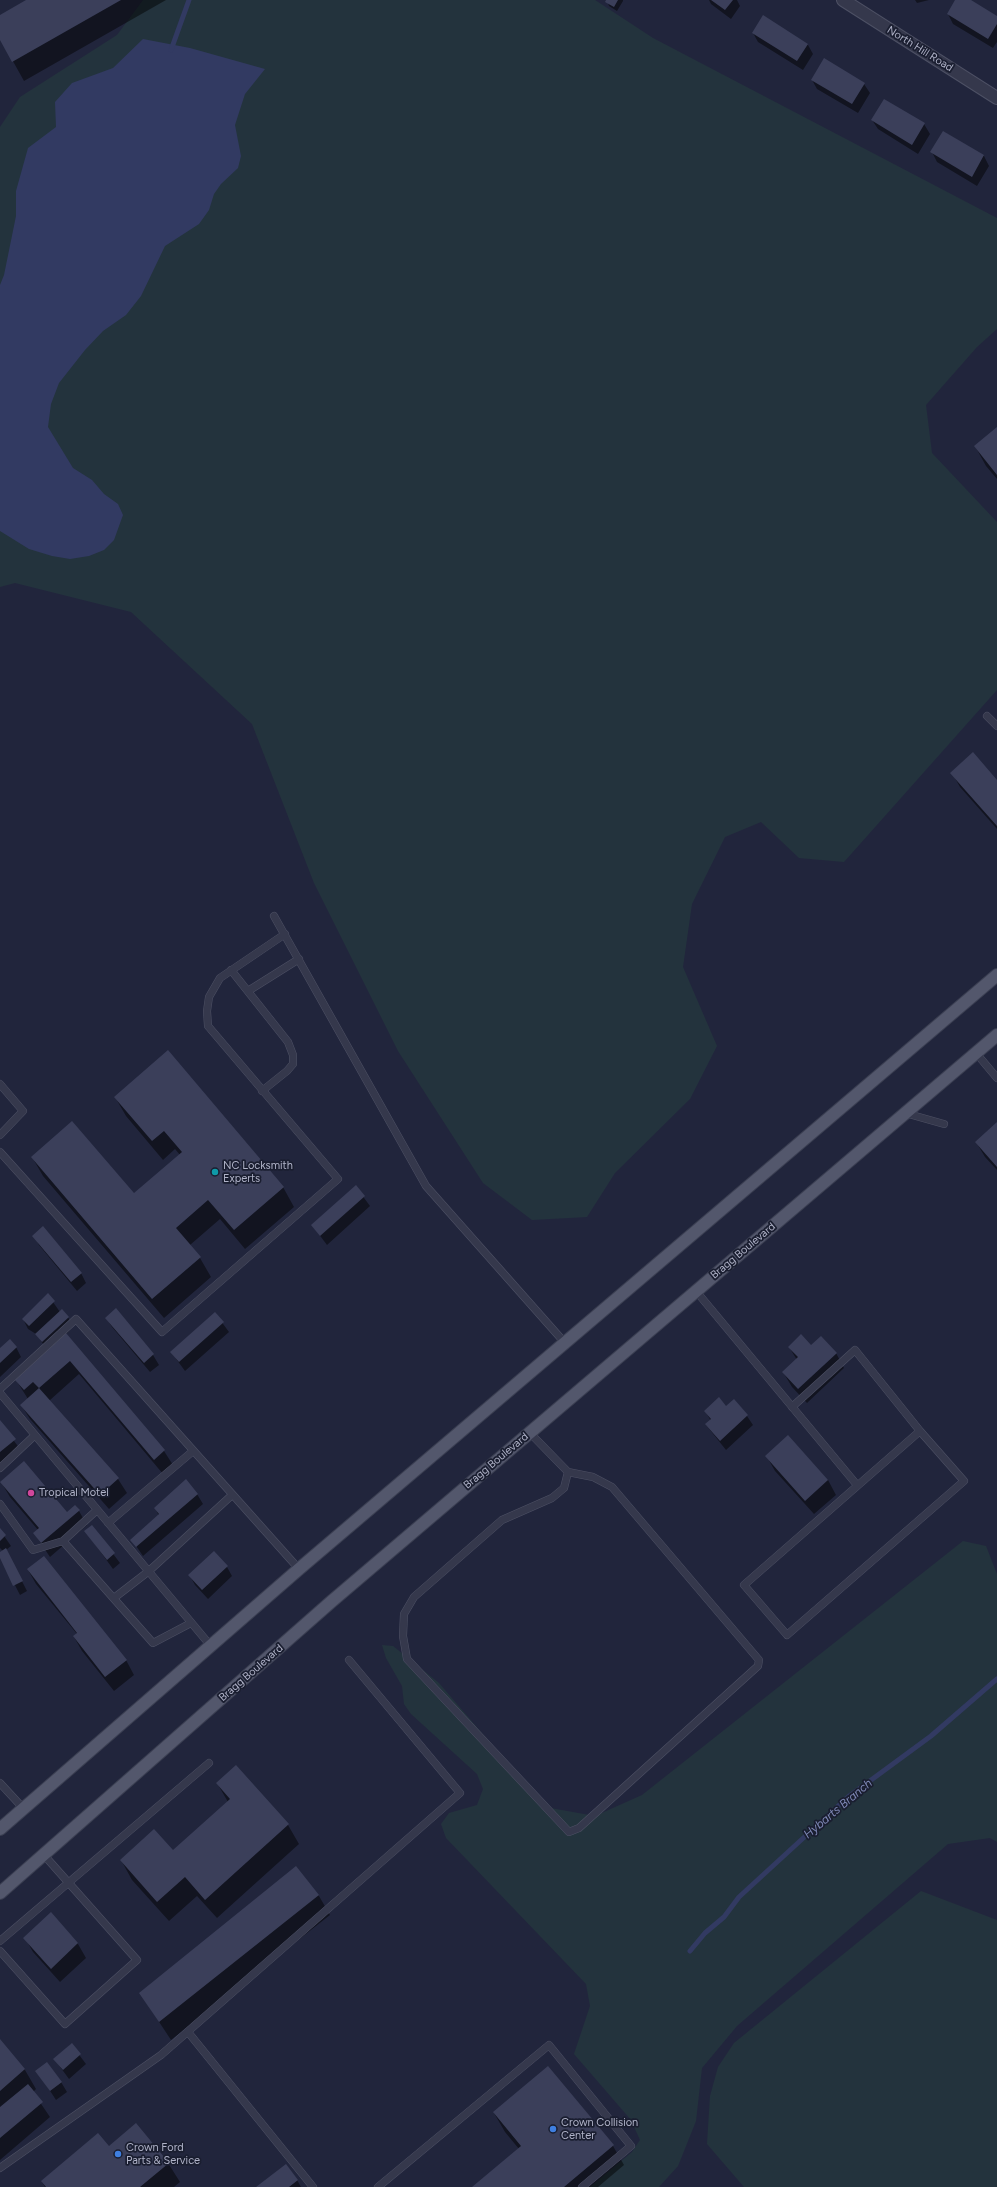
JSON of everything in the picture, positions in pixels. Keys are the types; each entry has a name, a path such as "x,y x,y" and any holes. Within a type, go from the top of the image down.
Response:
{"main road":[{"path":"0,1829 299,1569 997,975"},
{"name":"Bragg Boulevard","path":"0,1893 332,1601 997,1035"}],"street":[{"name":"North Hill Road","path":"843,0 997,98"}],"lane":[{"path":"987,716 997,726"},
{"path":"274,916 426,1186 565,1343"},
{"path":"0,1152 162,1332 338,1179 208,1026 207,1011 209,997 220,978 284,934"},
{"path":"248,991 298,959"},
{"path":"231,970 288,1042 293,1055 293,1064 287,1071 262,1091"},
{"path":"976,1053 997,1078"},
{"path":"0,1084 23,1110 0,1135"},
{"path":"905,1113 944,1124"},
{"path":"696,1291 857,1485"},
{"path":"0,1389 76,1319 299,1569"},
{"path":"792,1407 855,1350 920,1431 964,1481 788,1636 744,1585 920,1431"},
{"path":"0,1393 210,1646"},
{"path":"530,1433 568,1472 593,1477 612,1487 760,1660 758,1666 579,1828 569,1832 407,1659 403,1636 404,1614 414,1597 502,1520 552,1498 564,1488 568,1472"},
{"path":"0,1468 35,1435"},
{"path":"108,1523 193,1451"},
{"path":"114,1598 149,1572 232,1495"},
{"path":"0,1504 33,1550 63,1541 97,1510"},
{"path":"63,1541 153,1643 191,1623"},
{"path":"0,2168 161,2055 460,1793 349,1660"},
{"path":"0,1941 209,1763"},
{"path":"0,1783 23,1808"},
{"path":"0,1951 65,2024 137,1960 44,1855"},
{"path":"188,2032 313,2187"},
{"path":"378,2187 549,2045 632,2146 582,2187"}],"shaded area":[{"path":"143,0 595,0 653,38 997,218 997,329 977,347 926,405 932,453 997,522 997,690 844,862 799,858 761,822 725,837 692,904 683,967 717,1046 690,1099 615,1173 587,1217 532,1220 483,1183 398,1051 314,883 252,724 131,612 15,583 0,587 0,127 20,97 117,35"},
{"path":"963,1541 986,1546 997,1574 997,1842 990,1838 948,1844 737,2026 702,2068 696,2121 678,2166 659,2187 590,2187 632,2152 640,2140 631,2120 574,2054 590,2006 586,1984 446,1838 441,1824 449,1813 477,1805 483,1789 477,1774 411,1714 404,1704 402,1686 386,1658 382,1645 393,1646 439,1683 545,1807 595,1816 642,1795"},
{"path":"921,1891 997,1920 997,2187 744,2187 707,2144 710,2096 718,2067 734,2043"}],"water":[{"path":"143,39 190,48 265,69 245,94 235,125 241,156 238,168 221,184 214,194 209,210 199,224 165,246 141,296 126,315 103,331 85,350 59,383 51,404 48,427 73,468 92,480 104,494 118,504 123,515 114,540 104,550 89,556 70,559 52,556 29,549 0,531 0,285 4,275 16,216 16,191 28,148 56,127 55,102 72,83 113,68"}],"building":[{"path":"26,0 121,0 12,62 0,40 0,15"},
{"path":"606,0 618,0 614,7 605,2"},
{"path":"711,0 733,0 725,10"},
{"path":"955,0 971,0 997,16 997,24 988,39 947,14"},
{"path":"763,15 808,44 797,61 752,33"},
{"path":"824,58 865,83 852,104 811,80"},
{"path":"884,99 925,123 912,145 871,120"},
{"path":"943,131 984,155 972,177 930,152"},
{"path":"997,427 997,475 974,446"},
{"path":"973,752 997,780 997,826 950,773"},
{"name":"NC Locksmith Experts","path":"168,1050 284,1187 234,1230 208,1200 176,1228 201,1257 152,1299 31,1157 72,1121 134,1193 182,1152 164,1131 152,1141 114,1097"},
{"path":"997,1122 997,1167 975,1142"},
{"path":"356,1185 365,1196 320,1236 311,1225"},
{"path":"43,1226 82,1273 71,1282 32,1236"},
{"path":"48,1293 55,1301 29,1326 22,1319"},
{"path":"116,1308 154,1354 144,1363 105,1318"},
{"path":"62,1309 69,1317 42,1342 35,1334"},
{"path":"215,1312 224,1322 179,1362 170,1352"},
{"path":"66,1333 165,1450 154,1460 70,1361 39,1388 33,1382 24,1390 15,1380"},
{"path":"801,1334 811,1345 821,1336 837,1353 798,1389 782,1372 798,1357 788,1347"},
{"path":"10,1339 17,1347 0,1363 0,1348"},
{"path":"39,1388 119,1478 100,1495 20,1405"},
{"path":"719,1397 726,1406 734,1399 748,1415 720,1441 705,1424 711,1419 704,1411"},
{"path":"0,1420 16,1439 0,1452"},
{"path":"788,1435 828,1480 805,1501 765,1456"},
{"name":"Tropical Motel","path":"24,1461 67,1512 75,1505 80,1510 41,1543 33,1533 39,1528 0,1482"},
{"path":"186,1479 198,1494 136,1547 130,1540 159,1514 154,1508"},
{"path":"92,1525 115,1553 107,1560 84,1531"},
{"path":"0,1528 6,1535 0,1541"},
{"path":"6,1548 23,1581 13,1586 0,1558 0,1552"},
{"path":"214,1551 228,1566 202,1590 188,1575"},
{"path":"44,1556 127,1660 105,1677 73,1636 77,1633 27,1569"},
{"path":"236,1765 289,1824 205,1900 185,1877 157,1902 120,1860 154,1829 173,1850 230,1799 216,1783"},
{"path":"296,1866 319,1895 159,2022 139,1993"},
{"path":"51,1912 78,1943 51,1969 23,1938"},
{"path":"0,2039 25,2069 0,2091"},
{"path":"72,2043 81,2054 63,2070 53,2059"},
{"path":"47,2062 62,2082 50,2091 35,2071"},
{"name":"Crown Collision Center","path":"548,2066 614,2145 564,2187 472,2187 521,2146 493,2112"},
{"path":"28,2084 43,2102 0,2138 0,2107"},
{"name":"Crown Ford Parts & Service","path":"136,2123 169,2163 140,2187 46,2187 41,2181 98,2133 109,2146"},
{"path":"286,2164 298,2180 289,2187 256,2187"}],"waterway":[{"path":"171,50 189,0"},
{"name":"Hybarts Branch","path":"690,1951 705,1933 724,1917 739,1897 848,1797 931,1736 997,1679"}],"place":[{"name":"NC Locksmith Experts","path":"215,1172"},
{"name":"Tropical Motel","path":"31,1493"},
{"name":"Crown Collision Center","path":"553,2129"},
{"name":"Crown Ford Parts & Service","path":"118,2154"}]}
